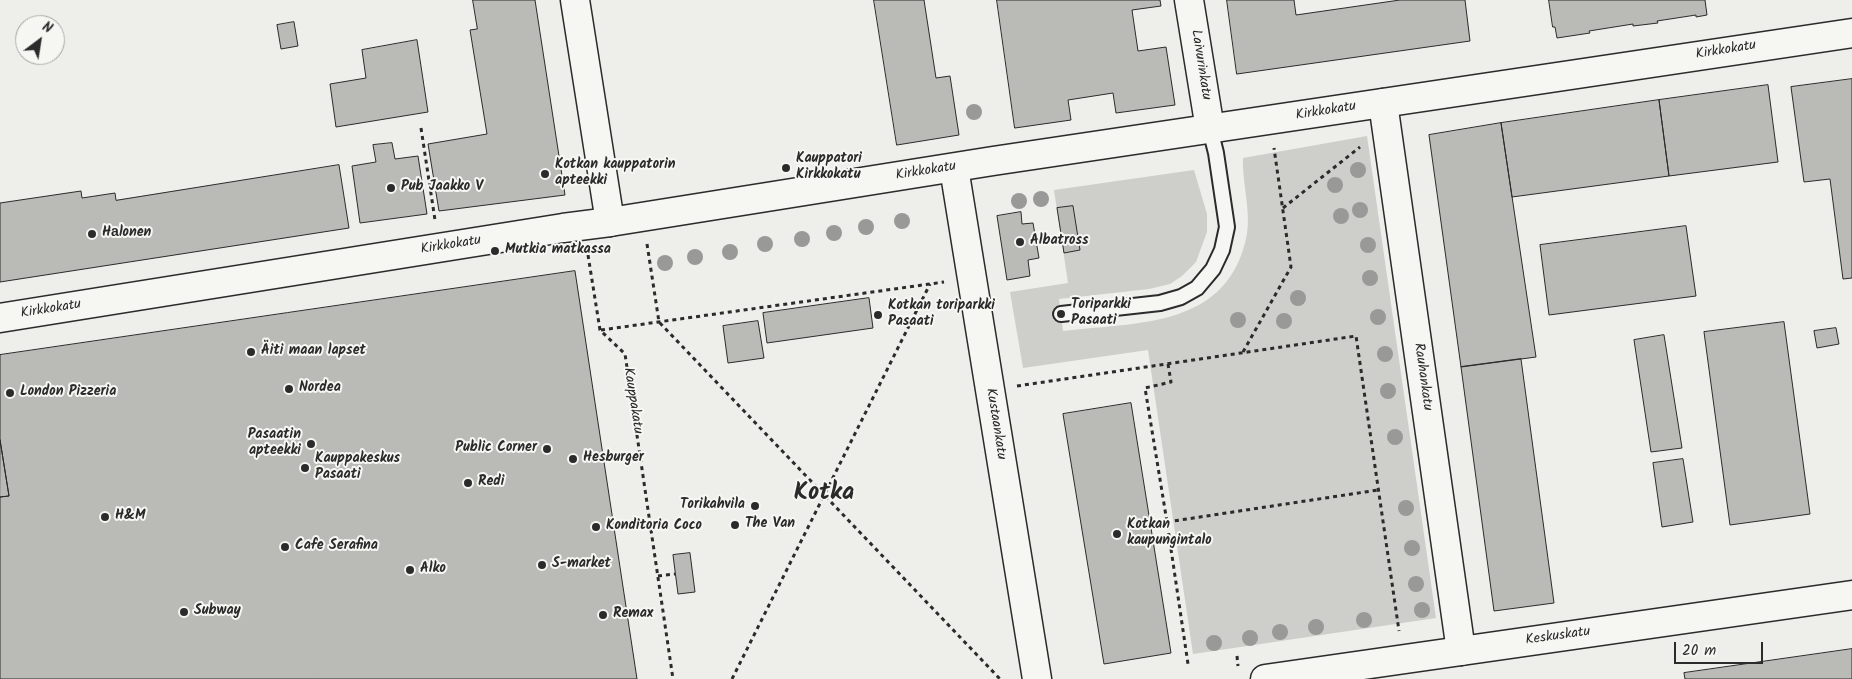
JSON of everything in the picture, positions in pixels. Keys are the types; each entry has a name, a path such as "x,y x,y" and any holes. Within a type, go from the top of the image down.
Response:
{"main road":[{"path":"575,0 610,222"},
{"name":"Laivurinkatu","path":"1189,0 1210,129"},
{"name":"Kirkkokatu","path":"0,318 553,229 610,222 1210,129 1385,114 1852,32"},
{"name":"Rauhankatu","path":"1385,114 1460,651"},
{"name":"Kustaankatu","path":"954,168 1037,679"},
{"name":"Keskuskatu","path":"1265,679 1296,677 1460,651 1852,595"}],"lane":[{"path":"1061,314 1160,303 1181,297 1197,288 1213,269 1222,250 1227,227 1216,153 1210,129"}],"path":[{"path":"1283,209 1385,114"},
{"path":"421,128 436,223"},
{"path":"1242,352 1292,267 1273,144"},
{"path":"646,244 659,322 1000,679"},
{"path":"588,252 600,330 944,282"},
{"path":"732,679 930,284"},
{"name":"Kauppakatu","path":"600,330 625,354 674,679"},
{"path":"990,390 1356,336 1399,632"},
{"path":"1168,364 1171,382 1145,388 1188,664"},
{"path":"1167,522 1378,490"},
{"path":"658,576 675,574"}],"shaded area":[{"path":"1367,136 1436,618 1193,654 1148,350 1023,368 1010,292 1068,283 1054,190 1194,170 1207,214 1207,232 1196,262 1182,276 1170,284 1149,289 1059,299 1063,331 1150,321 1177,314 1201,304 1221,288 1237,265 1247,234 1243,158"}],"building":[{"path":"473,0 535,0 565,195 439,211 428,144 487,134 470,30 477,29"},
{"path":"874,0 924,0 936,78 950,76 959,135 897,145"},
{"path":"997,0 1160,0 1161,6 1132,10 1138,51 1166,47 1175,105 1116,113 1113,93 1068,100 1071,120 1015,128"},
{"path":"1227,0 1294,0 1296,15 1400,0 1465,0 1470,41 1237,74"},
{"path":"1549,0 1705,0 1707,15 1657,21 1658,23 1633,26 1633,24 1557,38 1555,27 1553,27"},
{"path":"294,22 298,46 281,49 277,25"},
{"path":"417,40 428,112 336,127 330,84 366,78 362,50"},
{"path":"1852,79 1852,278 1843,279 1830,179 1804,182 1791,87"},
{"path":"1768,85 1778,162 1669,176 1659,100"},
{"path":"1659,100 1669,176 1512,197 1501,123"},
{"path":"1501,123 1536,357 1461,367 1429,135"},
{"path":"392,143 395,159 418,156 427,214 360,223 352,166 376,162 373,145"},
{"path":"339,165 349,228 0,282 0,203 81,191 82,198 115,193 116,200"},
{"path":"1073,206 1080,250 1064,253 1057,208"},
{"path":"1021,212 1022,224 1033,223 1039,258 1028,260 1030,276 1007,280 997,216"},
{"path":"1686,226 1696,296 1549,315 1540,245"},
{"name":"Kauppakeskus Pasaati","path":"575,271 637,679 0,679 0,497 9,496 0,440 0,355"},
{"path":"869,298 873,328 767,343 763,313"},
{"path":"758,321 764,358 728,363 723,326"},
{"path":"1784,322 1810,514 1730,525 1704,332"},
{"path":"1836,328 1839,344 1817,348 1814,331"},
{"path":"1664,335 1682,448 1651,452 1634,340"},
{"path":"1521,359 1554,603 1494,611 1461,367"},
{"name":"Kotkan kaupungintalo","path":"1131,403 1171,653 1104,664 1063,414"},
{"path":"0,440 9,496 0,497"},
{"path":"1683,459 1693,522 1662,527 1653,463"},
{"path":"690,553 695,592 678,594 673,555"},
{"path":"1852,649 1852,679 1685,679 1684,673"}],"place":[{"name":"Kauppatori Kirkkokatu","path":"786,168"},
{"name":"Kotkan kauppatorin apteekki","path":"545,174"},
{"name":"Pub Jaakko V","path":"391,188"},
{"name":"Hаlonen","path":"92,234"},
{"name":"Albatross","path":"1020,242"},
{"name":"Mutkia matkassa","path":"495,251"},
{"name":"Toriparkki Pasaati","path":"1061,314"},
{"name":"Kotkan toriparkki Pasaati","path":"878,315"},
{"name":"Äiti maan lapset","path":"251,352"},
{"name":"Nordea","path":"289,389"},
{"name":"London Pizzeria","path":"10,393"},
{"name":"Pasaatin apteekki","path":"311,444"},
{"name":"Public Corner","path":"547,449"},
{"name":"Hesburger","path":"573,459"},
{"name":"Kauppakeskus Pasaati","path":"305,468"},
{"name":"Redi","path":"468,483"},
{"name":"Torikahvila","path":"755,506"},
{"name":"H&M","path":"105,517"},
{"name":"The Van","path":"735,525"},
{"name":"Konditoria Coco","path":"596,527"},
{"name":"Kotkan kaupungintalo","path":"1117,534"},
{"name":"Cafe Serafina","path":"285,547"},
{"name":"S-market","path":"542,565"},
{"name":"Alko","path":"410,570"},
{"name":"Subway","path":"184,612"},
{"name":"Remax","path":"603,615"}],"district":[{"name":"Kotka","path":"824,495"}]}
